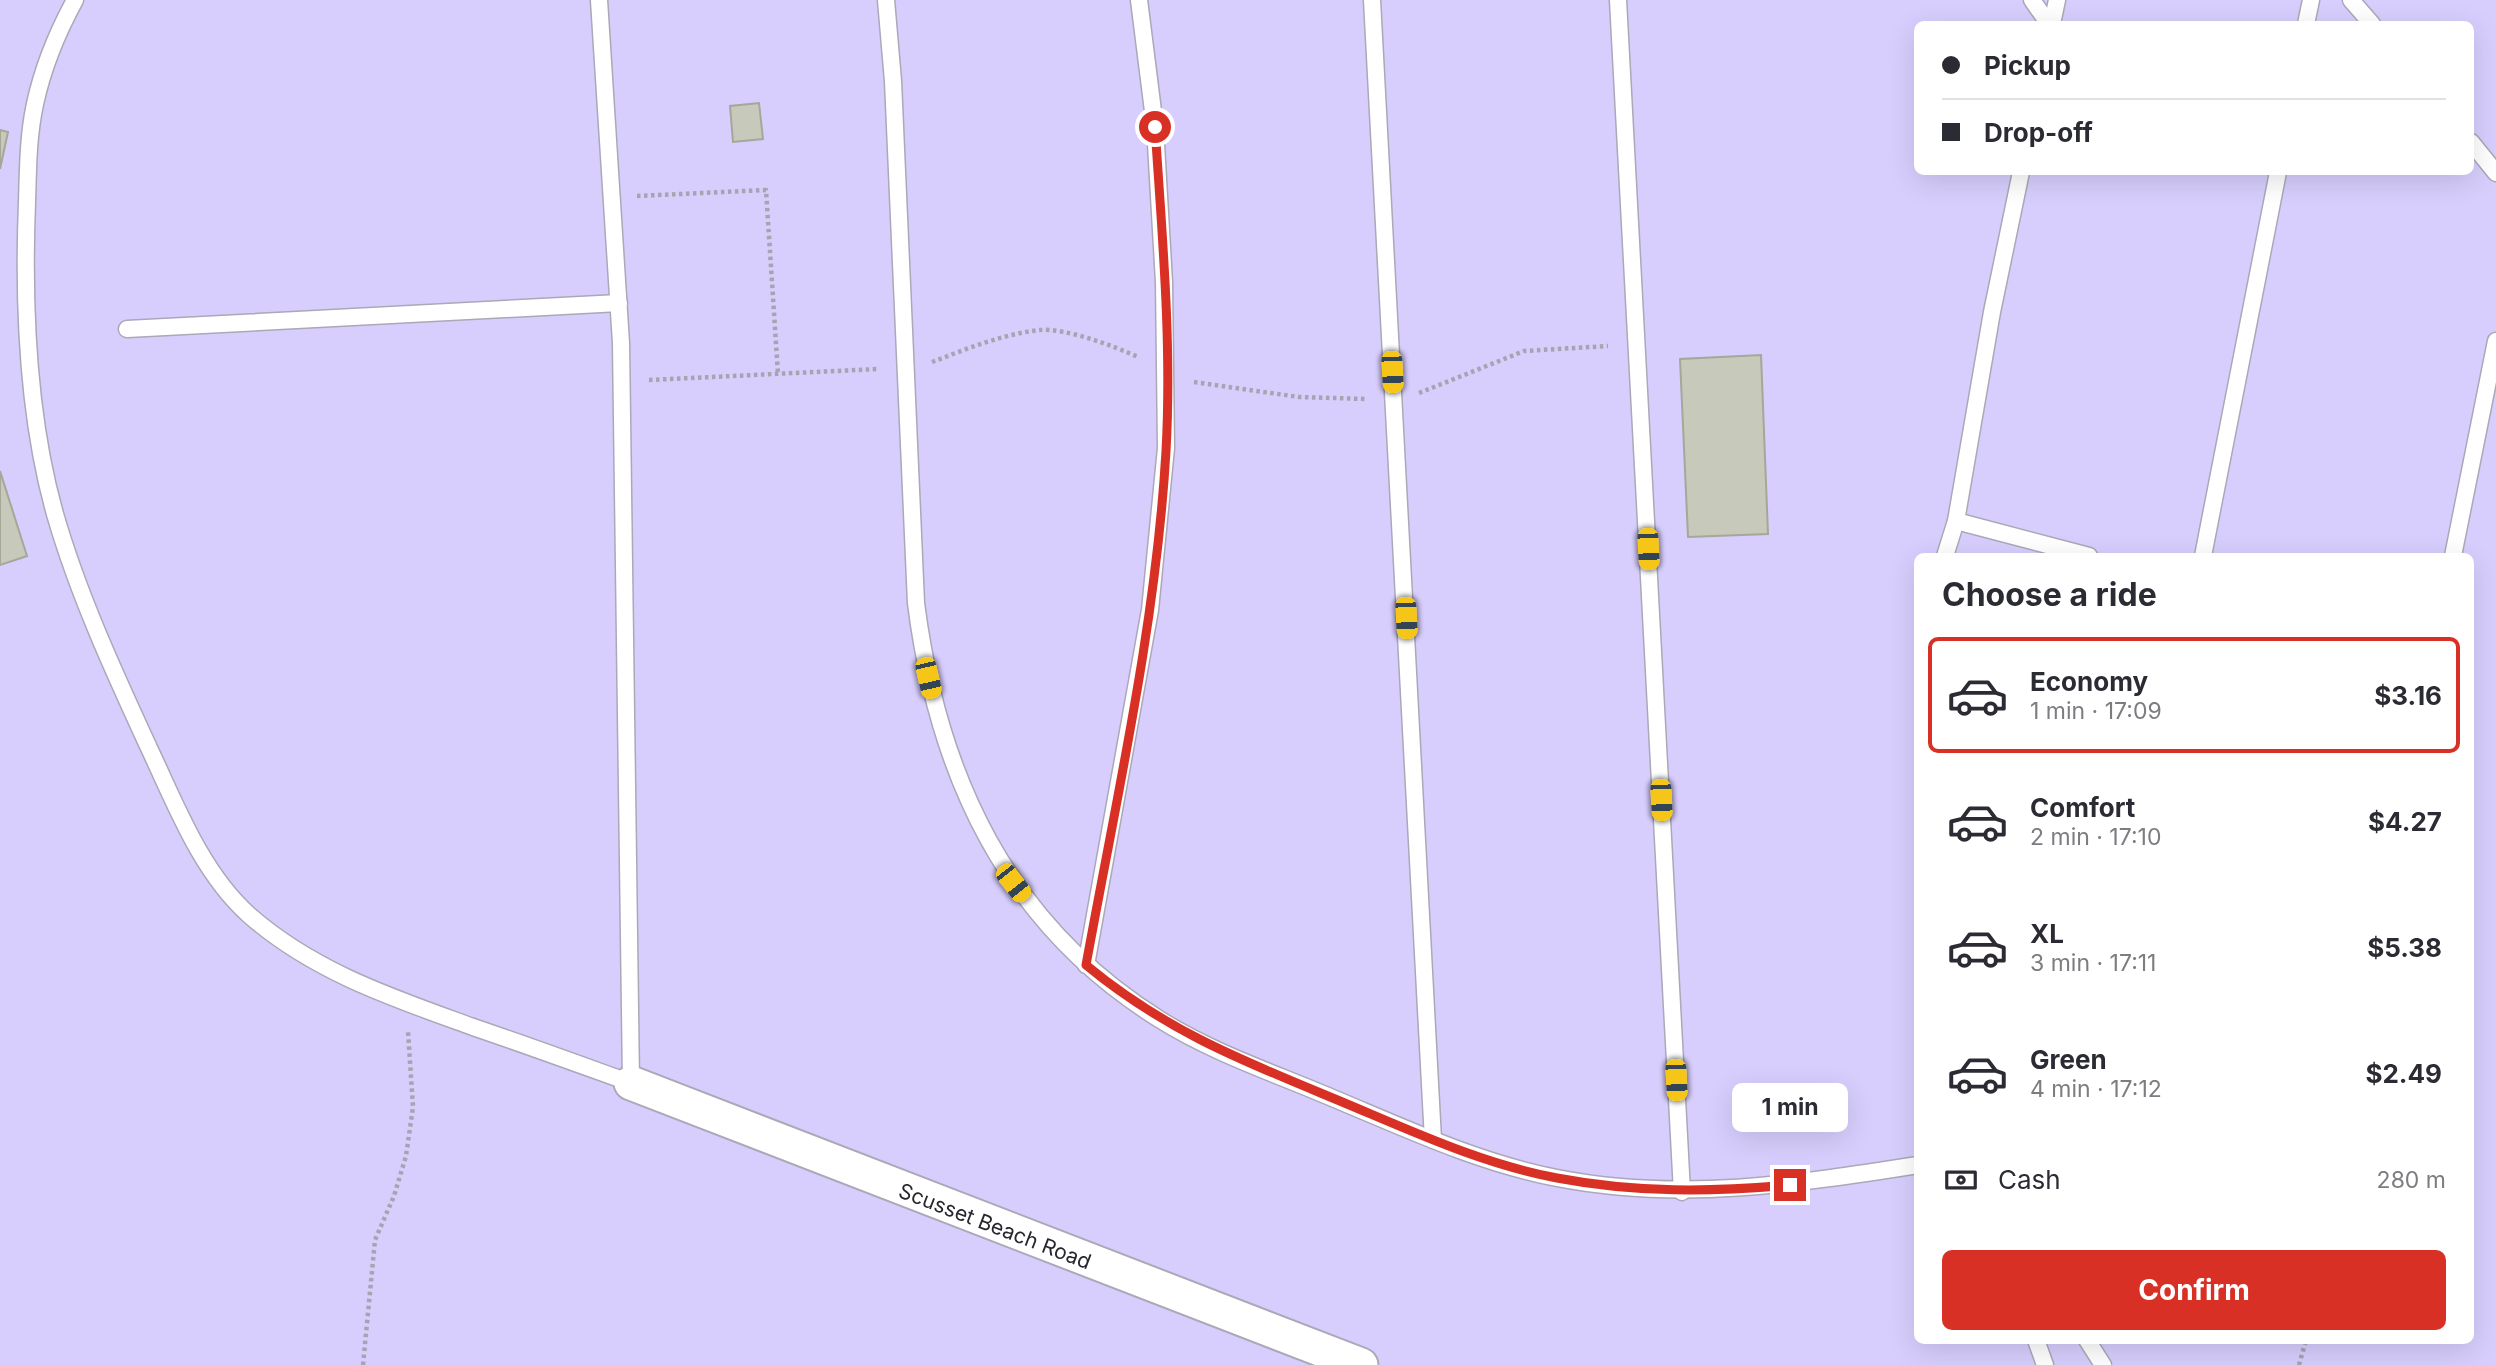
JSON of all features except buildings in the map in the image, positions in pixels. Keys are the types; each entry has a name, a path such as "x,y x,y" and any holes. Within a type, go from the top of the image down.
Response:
{"street":[{"name":"Scusset Beach Road","path":"631,1083 1361,1365"}],"lane":[{"path":"75,0 46,61 34,107 26,230 28,336 40,442 68,555 125,695 189,832 222,886 248,914 324,968 393,998 631,1083 620,303 599,0"},
{"path":"886,0 894,94 916,603 923,658 937,717 983,833 1013,883 1049,928 1086,965 1132,1002 1208,1046 1433,1140 1499,1163 1556,1178 1682,1192 1790,1185 1914,1166"},
{"path":"1086,965 1150,610 1166,448 1164,282 1156,140 1139,0"},
{"path":"1373,0 1433,1140"},
{"path":"1618,0 1682,1192"},
{"path":"2032,0 2048,21"},
{"path":"2051,21 2057,0"},
{"path":"2307,21 2311,0"},
{"path":"2351,0 2369,21"},
{"path":"2474,146 2496,173"},
{"path":"1946,553 1956,521 1992,312 2020,175"},
{"path":"2204,553 2277,175"},
{"path":"127,329 620,303"},
{"path":"2454,553 2496,341"},
{"path":"1956,521 2078,553"},
{"path":"2037,1344 2045,1365"},
{"path":"2090,1344 2103,1365"}],"path":[{"path":"612,198 766,190 778,374"},
{"path":"363,1365 375,1240 394,1196 406,1156 413,1107 409,1034 393,998"},
{"path":"2299,1365 2305,1344"}],"shaded area":[{"path":"0,0 2496,0 2496,1365 0,1365"}],"route":[{"path":"1155,127 1166,370 1166,448 1160,531 1150,610 1086,965 1122,995 1161,1021 1208,1046 1433,1140 1499,1163 1556,1178 1682,1192 1790,1185"}]}
